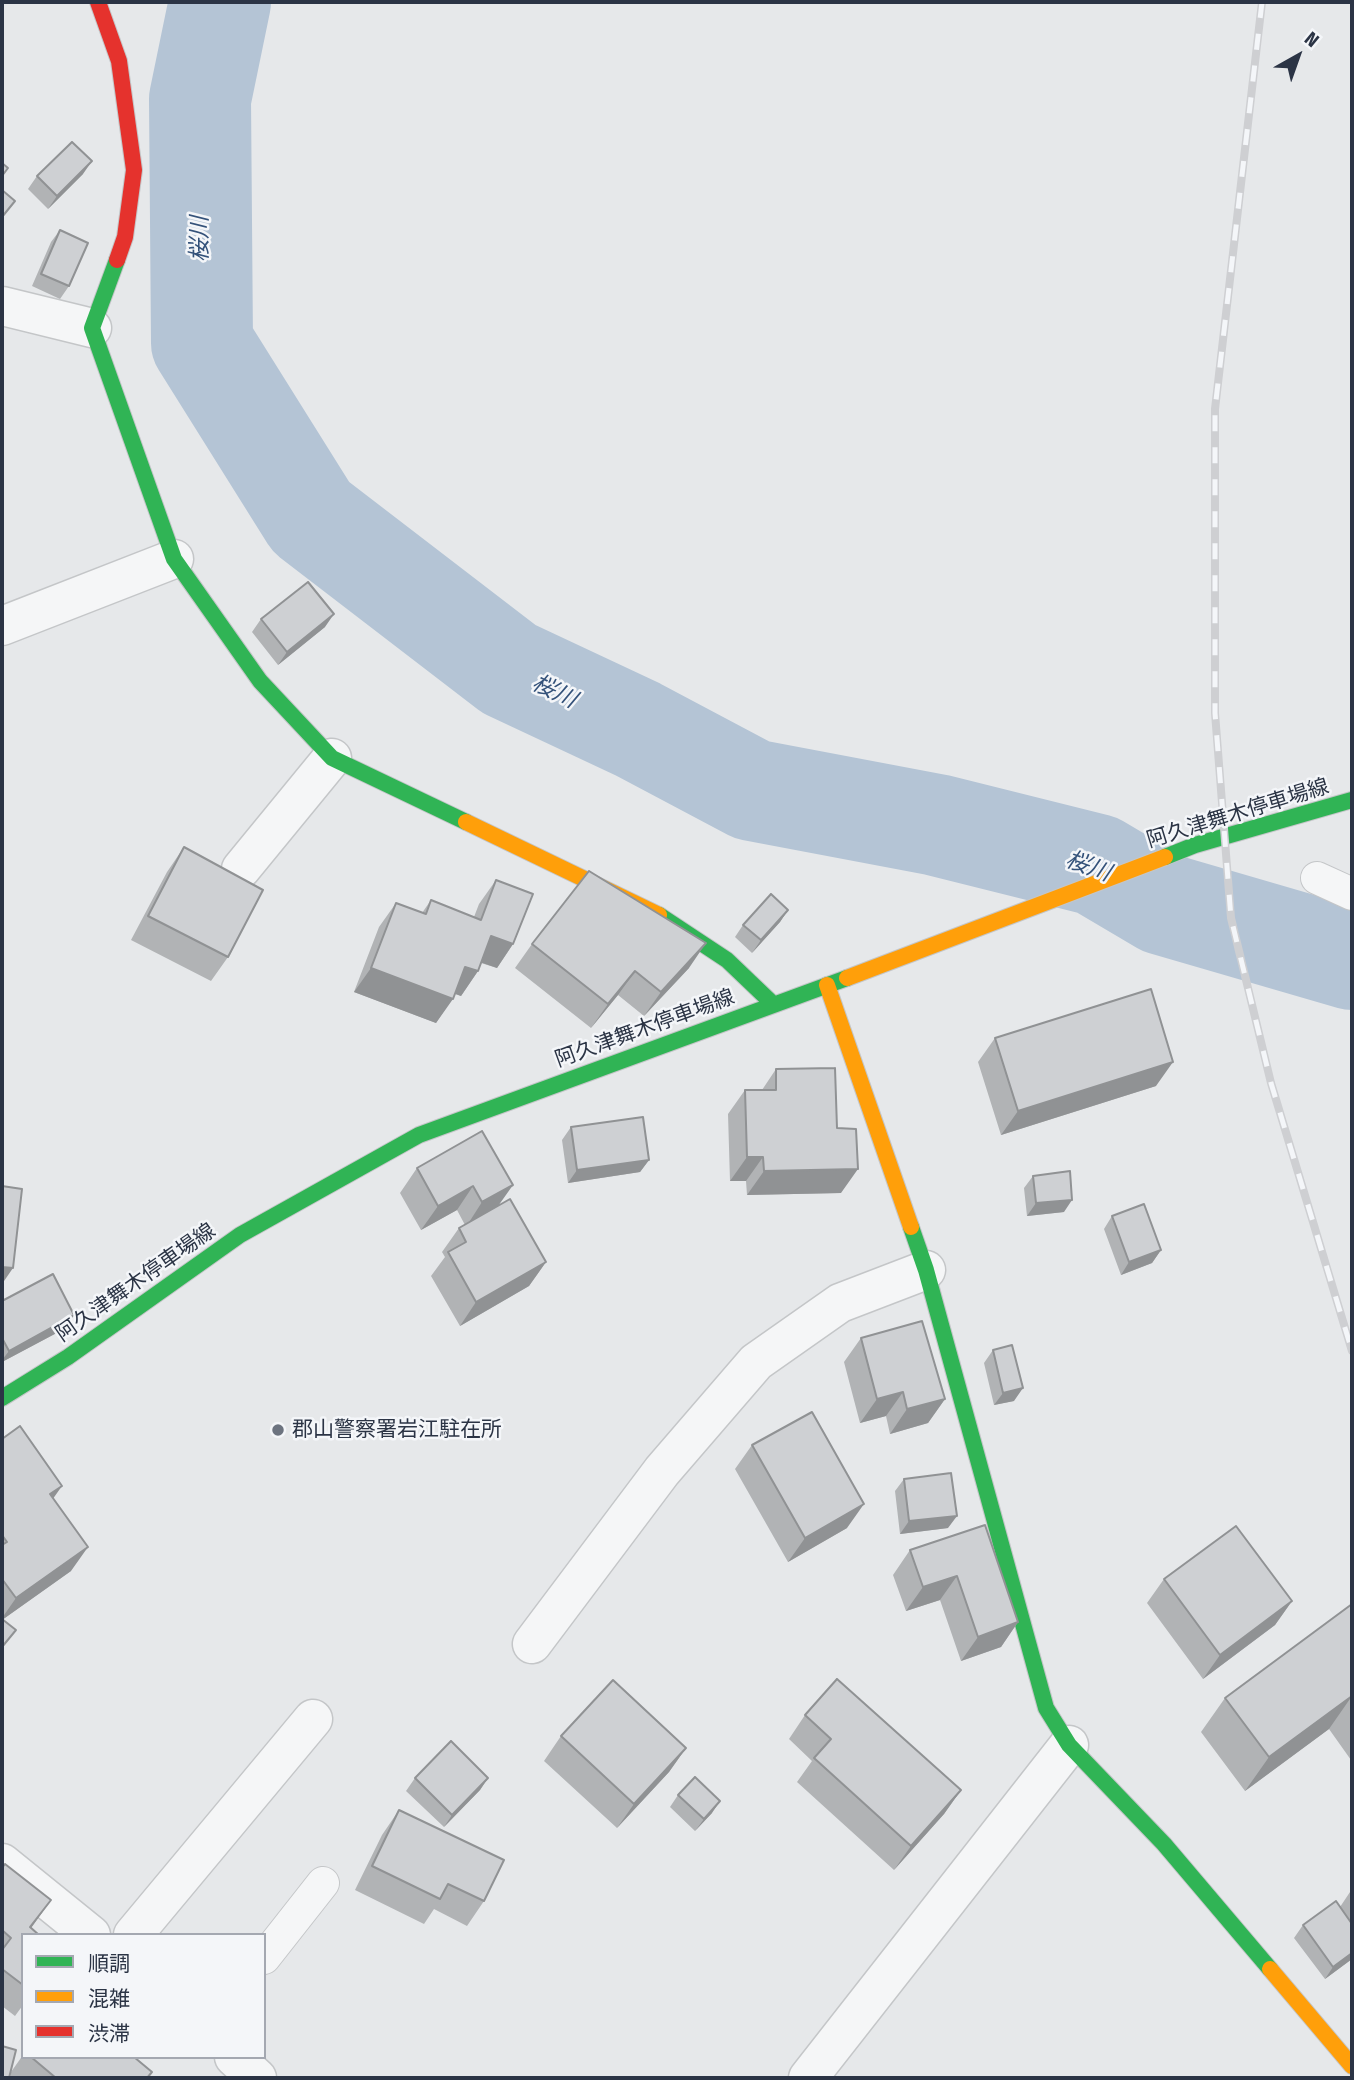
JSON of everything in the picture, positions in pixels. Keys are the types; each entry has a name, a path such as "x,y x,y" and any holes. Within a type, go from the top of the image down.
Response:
{"street":[{"path":"98,2 119,61 134,170 125,237 92,328 174,559 260,681 332,758 653,911 727,960 773,1004"},
{"path":"2,306 92,328"},
{"path":"2,626 174,559"},
{"path":"241,869 332,758"},
{"name":"阿久津舞木停車場線","path":"2,1398 68,1357 240,1235 419,1135 1003,921 1195,845 1352,800"},
{"path":"827,985 926,1270 1046,1707 1069,1745 1164,1844 1352,2066"},
{"path":"532,1644 662,1471 756,1362 840,1303 926,1270"},
{"path":"135,1933 313,1719"},
{"path":"808,2078 1069,1745"},
{"path":"2,1863 89,1933"},
{"path":"236,2059 257,2078"}],"lane":[{"path":"1317,878 1352,894"},
{"path":"266,1955 323,1883"}],"building":[{"path":"72,142 92,161 57,196 37,176"},
{"path":"2,163 8,168 2,176"},
{"path":"2,190 15,201 2,217"},
{"path":"60,230 88,243 69,286 41,274"},
{"path":"308,582 334,614 287,652 261,619"},
{"path":"184,847 263,890 228,957 148,916"},
{"path":"589,871 706,943 661,992 635,971 608,1004 532,944"},
{"path":"496,880 533,894 513,944 491,936 478,971 465,967 453,999 371,968 396,903 426,914 431,900 481,920"},
{"path":"771,894 788,910 761,940 743,925"},
{"path":"1151,989 1173,1062 1018,1111 995,1038"},
{"path":"835,1068 837,1128 856,1129 858,1169 764,1171 763,1157 747,1157 745,1090 776,1090 776,1069"},
{"path":"643,1117 649,1160 577,1170 571,1127"},
{"path":"482,1131 513,1185 482,1202 473,1186 438,1206 417,1168"},
{"path":"1070,1171 1072,1200 1036,1203 1033,1176"},
{"path":"2,1186 22,1189 13,1268 2,1267"},
{"path":"510,1199 546,1262 476,1302 448,1252 466,1242 459,1228"},
{"path":"1144,1204 1161,1250 1129,1262 1112,1216"},
{"path":"53,1274 74,1315 9,1351 2,1338 2,1301"},
{"path":"922,1321 945,1399 907,1409 903,1392 877,1399 861,1338"},
{"path":"1012,1345 1023,1388 1003,1393 993,1350"},
{"path":"812,1412 864,1504 805,1538 752,1445"},
{"path":"20,1426 62,1486 50,1494 88,1547 16,1598 2,1579 2,1545 7,1542 2,1535 2,1439"},
{"path":"951,1473 957,1516 909,1521 904,1479"},
{"path":"985,1525 1018,1622 978,1637 957,1576 923,1587 910,1550"},
{"path":"1236,1526 1292,1601 1220,1655 1164,1579"},
{"path":"1352,1604 1352,1696 1269,1757 1225,1698"},
{"path":"2,1619 16,1630 2,1647"},
{"path":"837,1679 961,1790 911,1846 814,1758 831,1739 805,1715"},
{"path":"613,1680 686,1748 634,1804 561,1736"},
{"path":"451,1741 488,1778 452,1815 415,1778"},
{"path":"695,1777 720,1801 704,1819 678,1795"},
{"path":"399,1810 504,1860 484,1901 448,1884 440,1899 372,1866"},
{"path":"5,1864 51,1900 30,1927 37,1933 21,1933 21,1983 2,1969 2,1950 11,1938 2,1930 2,1868"},
{"path":"1336,1901 1352,1924 1352,1953 1333,1967 1303,1925"},
{"path":"2,2046 16,2050 9,2078 2,2078"},
{"path":"33,2059 136,2059 152,2072 147,2078 56,2078"}],"waterway":[{"name":"桜川","path":"220,2 200,99 202,343 311,517 509,669 637,729 752,790 937,825 1097,865 1163,904 1352,959"}],"railway":[{"path":"1262,2 1215,409 1215,713 1231,918 1271,1083 1352,1351"}],"traffic: fast":[{"path":"117,260 92,328 174,559 260,681 332,758 466,822"},
{"path":"1165,857 1195,845 1352,800"},
{"path":"659,915 727,960 773,1004"},
{"path":"2,1398 68,1357 240,1235 419,1135 847,978"},
{"path":"911,1227 926,1270 1046,1708 1069,1745 1164,1844 1270,1969"}],"traffic: slow":[{"path":"466,822 659,915"},
{"path":"847,978 1165,857"},
{"path":"827,985 911,1227"},
{"path":"1270,1969 1352,2066"}],"traffic: jam":[{"path":"98,2 119,61 134,170 125,237 117,260"}],"place":[{"name":"郡山警察署岩江駐在所","path":"278,1430"}]}
